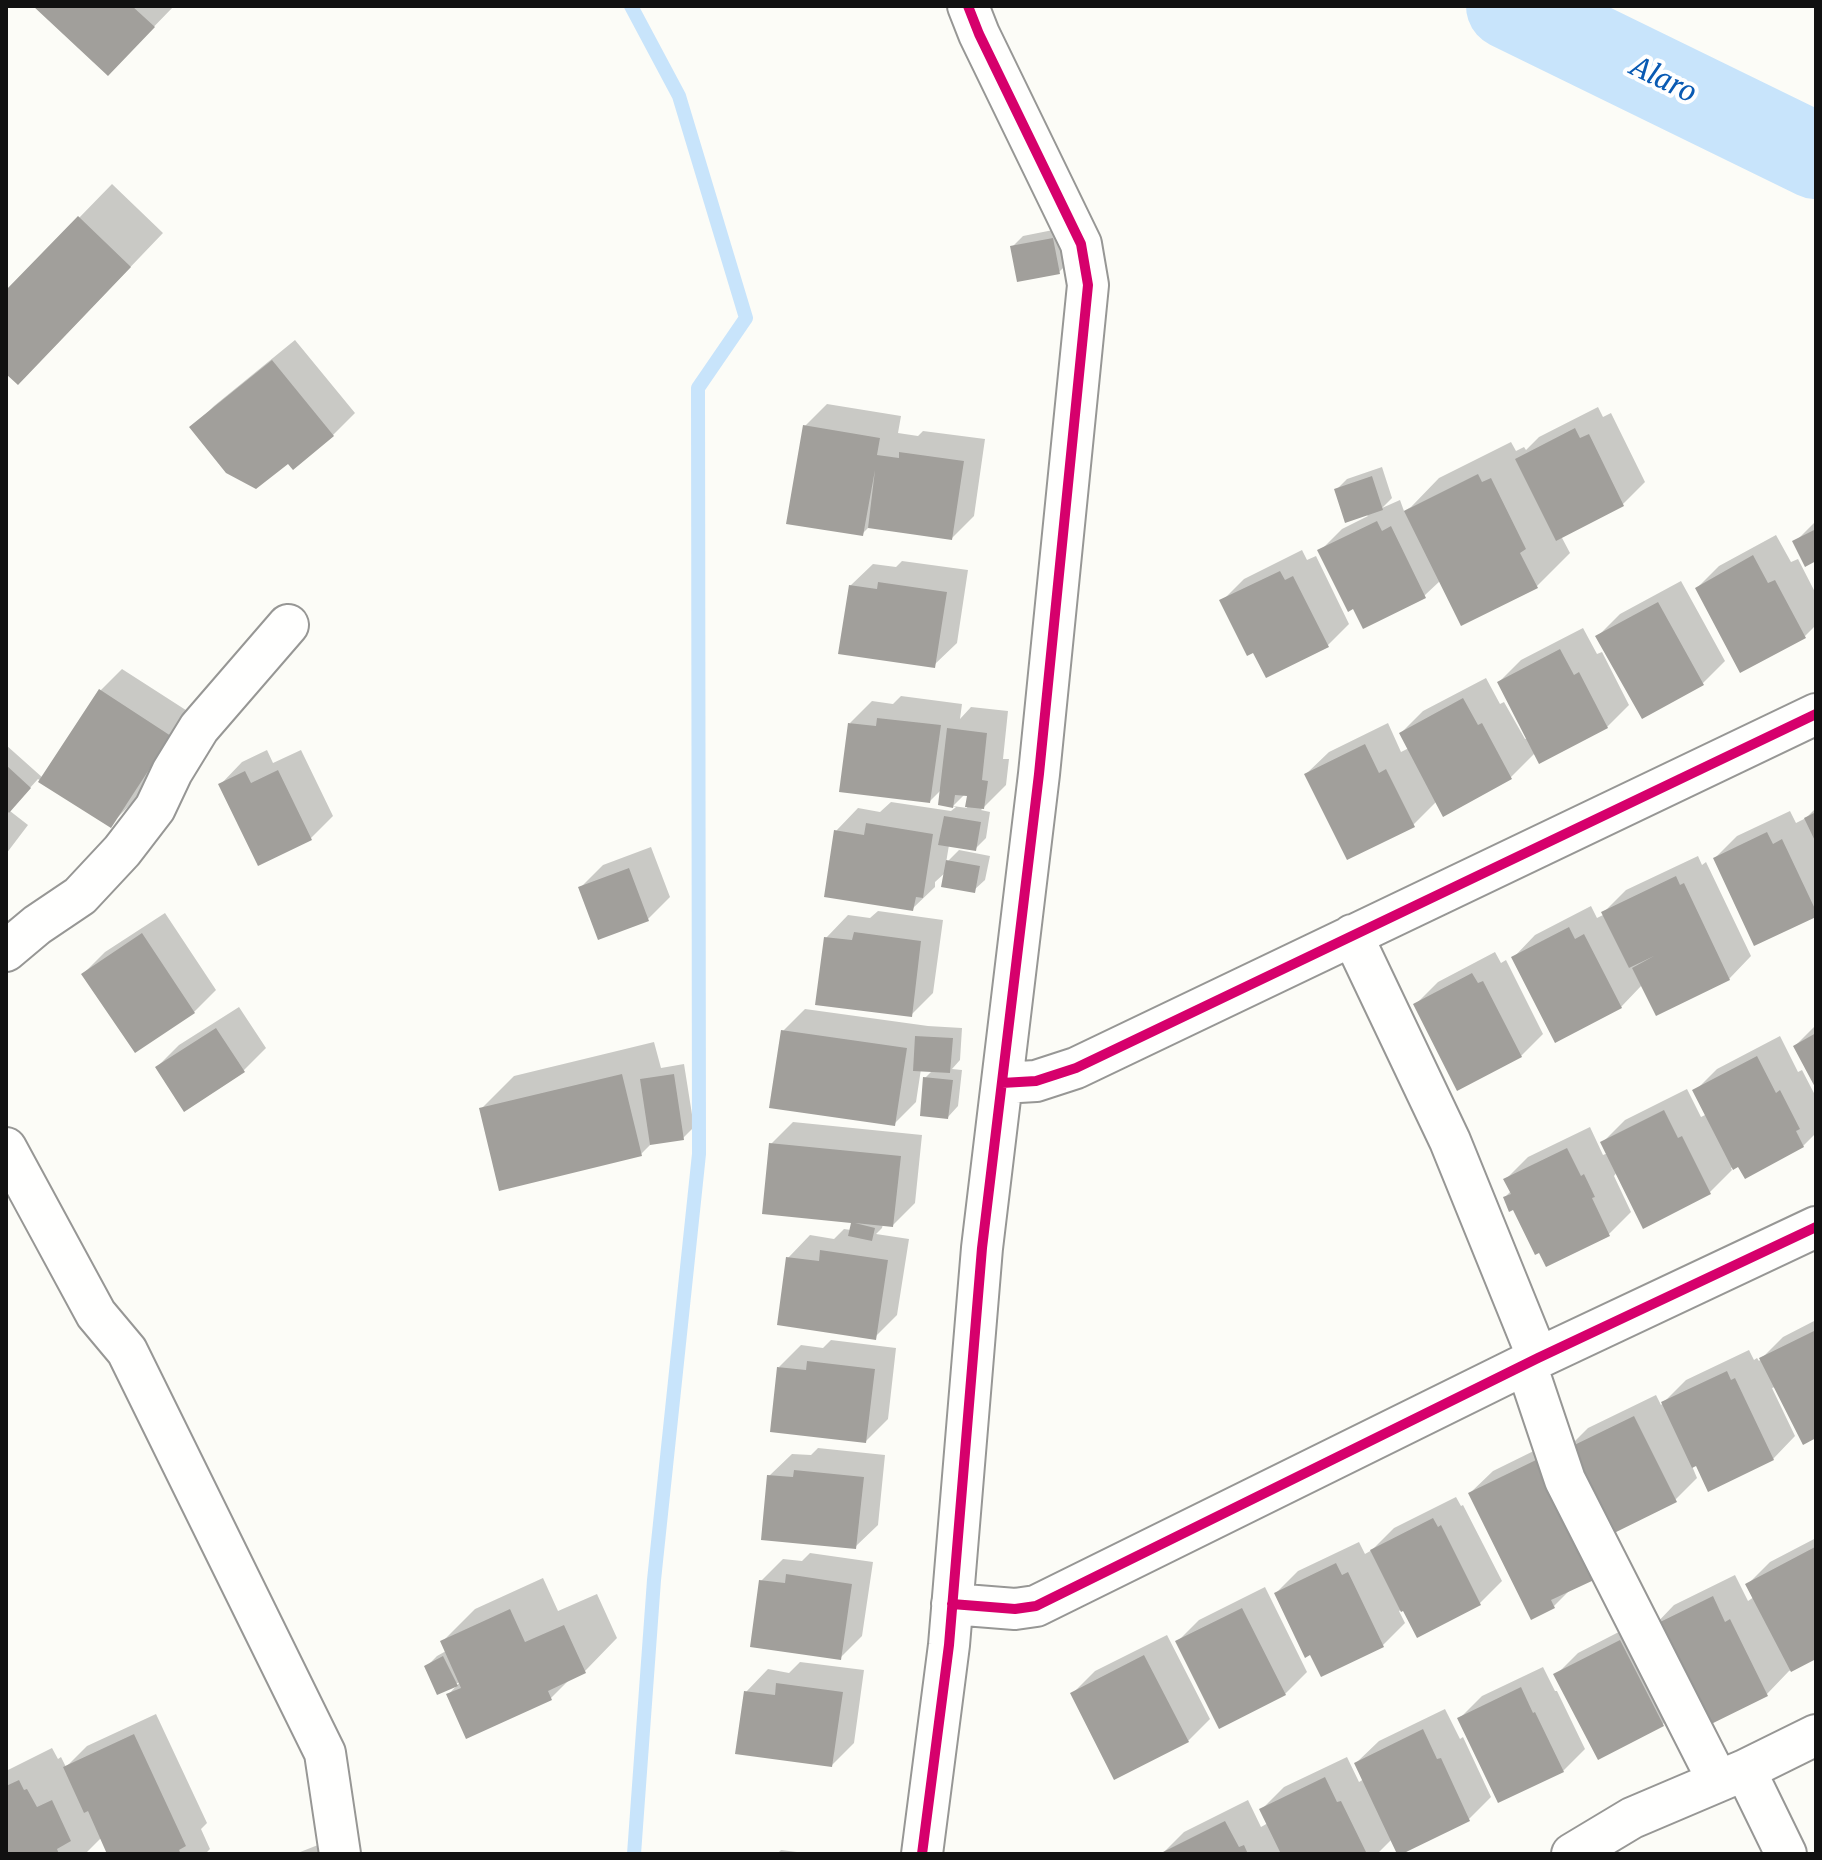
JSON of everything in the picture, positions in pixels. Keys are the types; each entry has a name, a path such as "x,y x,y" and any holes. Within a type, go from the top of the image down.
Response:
{"street":[{"path":"922,1854 949,1645 982,1248 1039,774 1088,285 1081,244 968,6"},
{"path":"6,951 80,896 122,851 155,808 172,772 199,728 288,625"},
{"path":"1002,1083 1036,1081 1076,1068 1816,714"},
{"path":"1352,935 1450,1141 1532,1361 1565,1480 1732,1776 1786,1854"},
{"path":"6,1148 96,1314 127,1351 325,1753 340,1854"},
{"path":"952,1604 1015,1609 1036,1606 1532,1361 1816,1227"},
{"path":"1572,1854 1632,1818 1732,1776 1816,1735"}],"building":[{"path":"33,6 132,6 155,27 108,76"},
{"path":"78,216 131,267 18,385 6,374 6,290"},
{"path":"1053,238 1060,274 1017,282 1010,246"},
{"path":"272,360 334,436 293,470 288,464 256,489 226,473 189,427"},
{"path":"803,425 880,438 877,455 899,458 899,452 964,461 952,540 868,528 875,470 863,536 786,524"},
{"path":"1575,428 1580,438 1589,434 1624,506 1556,541 1515,459"},
{"path":"1478,474 1482,482 1491,478 1526,549 1520,553 1538,588 1461,626 1404,511"},
{"path":"1372,476 1383,510 1345,523 1334,489"},
{"path":"1377,521 1382,531 1391,526 1426,598 1363,629 1353,609 1348,612 1317,550"},
{"path":"1816,529 1816,561 1805,567 1792,541"},
{"path":"1753,555 1768,583 1775,580 1806,638 1740,673 1695,588"},
{"path":"1280,571 1285,580 1293,576 1329,647 1266,678 1253,653 1247,656 1219,600"},
{"path":"878,582 947,592 935,668 838,654 849,585 877,589"},
{"path":"1658,602 1704,685 1642,719 1595,636"},
{"path":"1560,649 1574,675 1579,672 1608,728 1539,764 1497,682"},
{"path":"99,689 171,736 111,828 38,782"},
{"path":"1463,698 1478,725 1482,723 1512,779 1443,817 1399,733"},
{"path":"877,718 941,725 930,803 839,792 848,723 876,726"},
{"path":"947,728 987,733 982,780 988,781 984,809 965,807 967,796 955,795 953,808 938,805"},
{"path":"1365,744 1379,773 1386,769 1415,827 1347,860 1304,774"},
{"path":"6,765 31,788 9,813 6,810"},
{"path":"278,770 312,840 258,866 218,784 245,771 251,783"},
{"path":"1816,812 1816,843 1804,818"},
{"path":"944,816 981,822 976,851 938,845"},
{"path":"866,823 933,834 923,898 916,897 913,911 824,897 834,830 864,835"},
{"path":"1767,832 1773,844 1782,839 1816,917 1754,946 1713,858"},
{"path":"946,860 980,866 975,893 941,887"},
{"path":"629,868 649,921 598,940 578,887"},
{"path":"1676,876 1680,885 1684,883 1730,980 1656,1016 1632,968 1654,956 1629,968 1601,912"},
{"path":"1569,927 1575,939 1584,934 1622,1008 1555,1043 1511,957"},
{"path":"854,932 921,941 912,1017 815,1005 824,937 852,940"},
{"path":"142,933 195,1013 135,1053 81,974"},
{"path":"1472,973 1478,983 1483,981 1522,1057 1457,1091 1413,1004"},
{"path":"216,1028 245,1072 184,1112 155,1067"},
{"path":"781,1030 907,1048 895,1126 769,1108"},
{"path":"1816,1033 1816,1089 1793,1046"},
{"path":"915,1036 953,1038 950,1073 913,1071"},
{"path":"1757,1056 1776,1093 1780,1090 1800,1129 1796,1131 1804,1147 1745,1179 1738,1167 1733,1170 1692,1090"},
{"path":"622,1074 642,1156 499,1191 479,1108"},
{"path":"674,1074 684,1140 650,1145 640,1079"},
{"path":"923,1077 953,1080 948,1119 920,1116"},
{"path":"1664,1110 1678,1138 1682,1136 1711,1194 1643,1229 1600,1142"},
{"path":"769,1143 901,1156 893,1227 855,1223 875,1228 872,1241 848,1236 851,1223 762,1214"},
{"path":"1567,1148 1581,1176 1584,1174 1610,1236 1546,1267 1539,1253 1535,1255 1513,1210 1509,1212 1503,1197 1511,1194 1503,1179"},
{"path":"820,1250 888,1260 876,1340 777,1325 786,1257 819,1261"},
{"path":"1816,1330 1816,1438 1803,1445 1759,1358"},
{"path":"807,1361 875,1369 866,1443 770,1432 777,1367 806,1370"},
{"path":"1727,1371 1731,1380 1735,1378 1774,1460 1708,1492 1696,1466 1692,1468 1661,1402"},
{"path":"1634,1416 1677,1502 1606,1537 1564,1450"},
{"path":"1536,1460 1594,1580 1551,1600 1555,1608 1531,1620 1468,1493"},
{"path":"794,1470 864,1477 856,1549 761,1540 767,1475 793,1477"},
{"path":"1433,1518 1438,1527 1441,1525 1481,1605 1417,1638 1370,1550"},
{"path":"1815,1547 1816,1659 1791,1672 1745,1584"},
{"path":"1336,1563 1342,1575 1348,1572 1384,1647 1321,1677 1310,1655 1305,1658 1274,1593"},
{"path":"786,1574 852,1584 841,1660 750,1647 759,1580 785,1583"},
{"path":"1713,1596 1725,1622 1730,1619 1768,1696 1699,1730 1650,1627"},
{"path":"1242,1608 1286,1695 1219,1729 1175,1641"},
{"path":"510,1609 525,1642 564,1625 586,1673 548,1691 552,1700 466,1739 446,1694 461,1688 440,1641"},
{"path":"1620,1640 1664,1726 1598,1760 1553,1674"},
{"path":"1144,1655 1189,1742 1114,1780 1070,1693"},
{"path":"443,1656 458,1686 437,1695 424,1666"},
{"path":"776,1683 843,1692 832,1767 735,1754 744,1691 775,1695"},
{"path":"1521,1687 1564,1772 1498,1803 1457,1718"},
{"path":"1423,1729 1437,1759 1441,1758 1470,1821 1397,1854 1354,1763"},
{"path":"134,1734 186,1846 179,1850 181,1854 107,1854 88,1811 84,1813 63,1767"},
{"path":"1325,1777 1337,1802 1341,1801 1367,1854 1281,1854 1259,1809"},
{"path":"19,1780 37,1807 52,1800 71,1841 57,1849 59,1854 6,1854 6,1786"},
{"path":"1225,1821 1239,1847 1244,1845 1248,1854 1159,1854"}],"waterway":[{"path":"631,6 679,96 746,318 698,388 699,1154 654,1580 634,1854"},
{"name":"Alaro","path":"1509,6 1816,156"}],"cycle path":[{"path":"922,1854 949,1645 982,1248 1039,774 1088,285 1081,244 968,6"},
{"path":"1002,1083 1036,1081 1076,1068 1816,714"},
{"path":"952,1604 1015,1609 1036,1606 1538,1358 1816,1227"}]}
